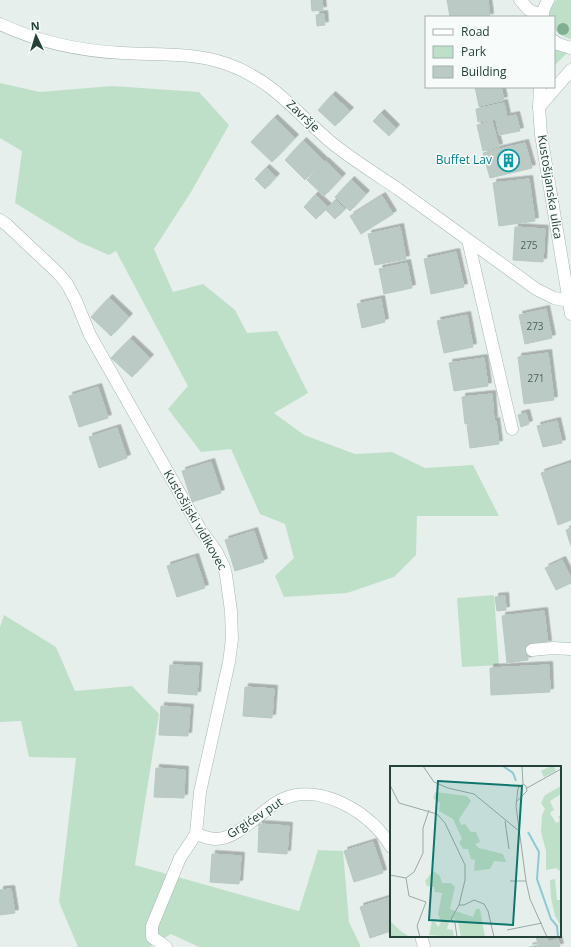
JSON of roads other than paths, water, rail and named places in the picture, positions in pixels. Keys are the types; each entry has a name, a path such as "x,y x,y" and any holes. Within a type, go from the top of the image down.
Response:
{"street":[{"path":"520,0 529,10 543,16 545,3 548,0"},
{"name":"Završje","path":"0,24 34,37 92,51 185,56 226,64 244,71 274,89 332,143 536,289 554,298 568,301"},
{"path":"555,42 571,48"},
{"path":"539,107 571,70"},
{"name":"Kustošijanska ulica","path":"540,88 539,107 541,135 571,314"},
{"name":"Kustošijski vidikovec","path":"0,220 58,272 67,284 76,301 90,335 107,367 200,529 216,551 224,568 231,611 232,639 229,662 200,792 196,834 180,858 152,926 152,937 166,947"},
{"path":"468,240 512,430"},
{"path":"532,650 553,648 571,649"},
{"name":"Grgićev put","path":"196,834 214,839 233,835 276,802 286,798 307,795 322,796 354,808 378,829 390,846"},
{"path":"421,937 424,947"}],"place":[{"name":"Buffet Lav","path":"508,160"}]}
